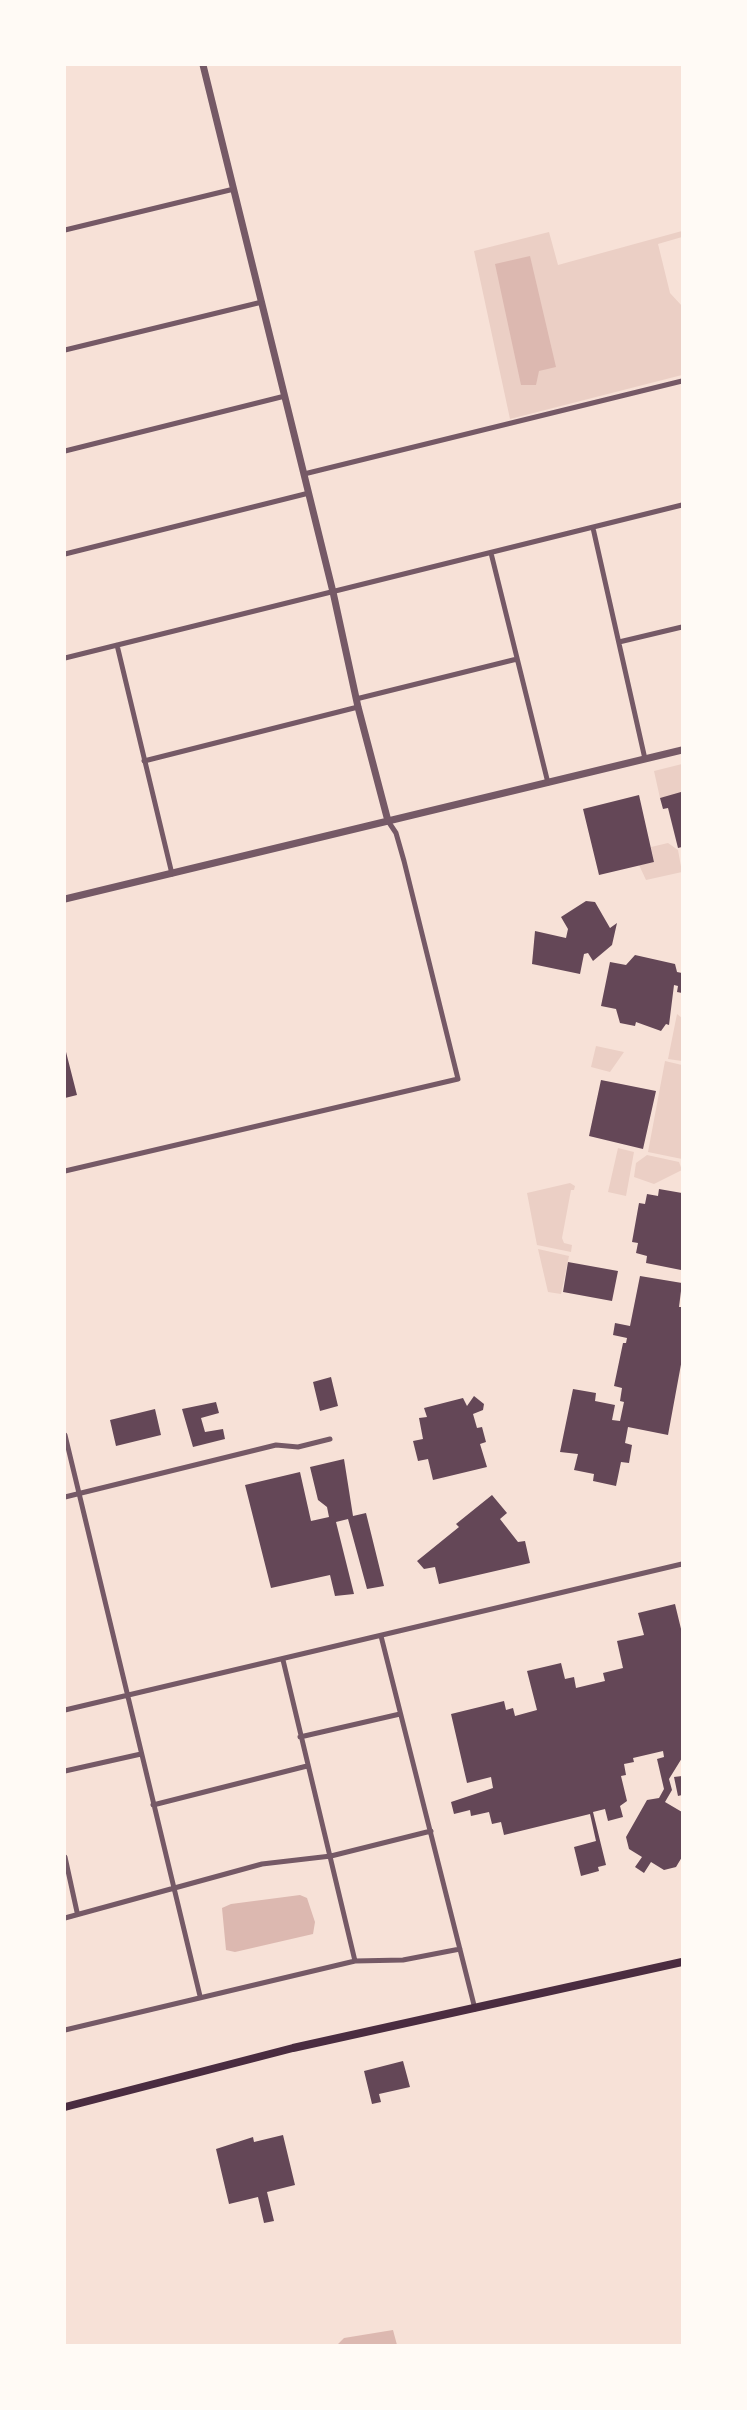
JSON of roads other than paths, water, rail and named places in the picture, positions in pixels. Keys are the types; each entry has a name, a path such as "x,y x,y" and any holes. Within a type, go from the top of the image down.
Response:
{"main road":[{"path":"65,2107 299,2047 682,1962"}],"street":[{"path":"65,1171 458,1079 404,862 396,833 388,821 357,703 309,493 202,65"},
{"path":"65,230 233,189"},
{"path":"65,350 261,302"},
{"path":"304,474 682,381"},
{"path":"65,451 285,396"},
{"path":"65,554 309,493"},
{"path":"65,658 682,505"},
{"path":"593,528 645,759"},
{"path":"491,553 548,783"},
{"path":"619,642 682,627"},
{"path":"117,645 172,874"},
{"path":"144,761 517,659"},
{"path":"65,899 682,750"},
{"path":"65,1435 130,1695 141,1754 200,1996"},
{"path":"65,1497 276,1445 298,1447 330,1439"},
{"path":"65,1710 682,1564"},
{"path":"382,1636 475,2008"},
{"path":"283,1660 355,1961"},
{"path":"300,1737 400,1714"},
{"path":"65,1772 141,1754"},
{"path":"153,1805 307,1766"},
{"path":"65,1918 77,1912 262,1864 331,1856 431,1831"},
{"path":"65,1857 77,1912"},
{"path":"65,2030 355,1961 412,1959 460,1949"}]}
